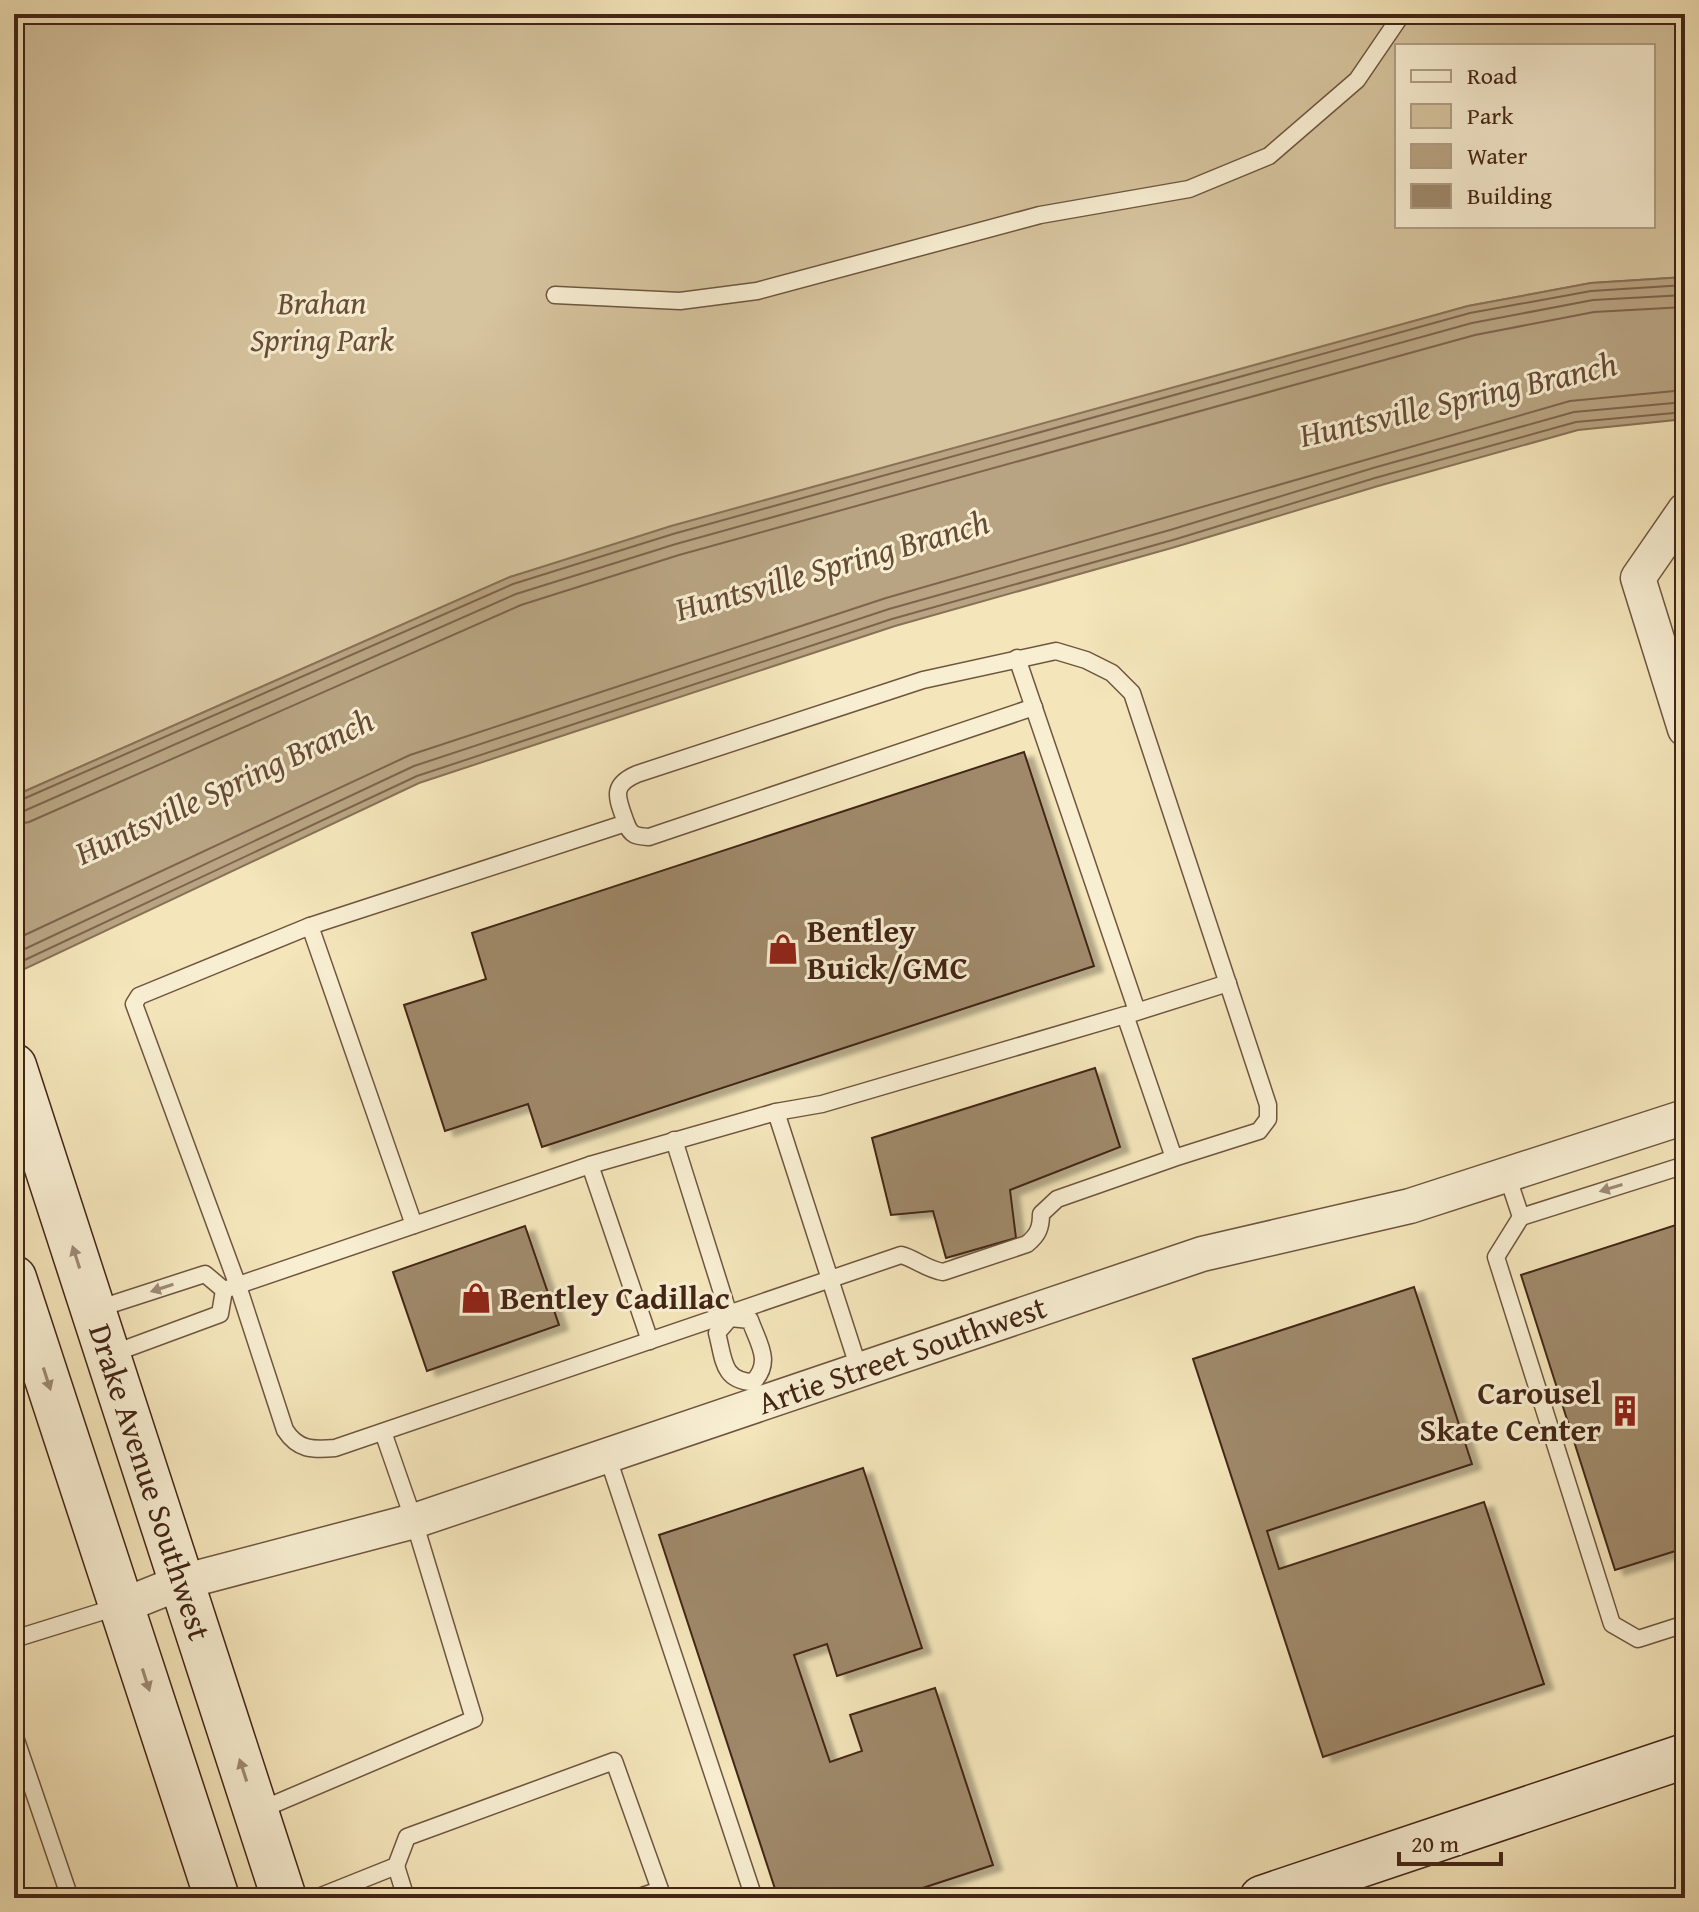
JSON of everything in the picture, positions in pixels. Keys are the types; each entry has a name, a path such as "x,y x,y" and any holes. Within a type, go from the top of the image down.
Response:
{"street":[{"path":"1685,510 1638,578 1685,729"},
{"name":"Drake Avenue Southwest","path":"14,1066 284,1898"},
{"name":"Artie Street Southwest","path":"122,1606 182,1582 414,1521 607,1455 757,1392 859,1369 1202,1254 1410,1206 1685,1117"},
{"name":"Drake Avenue Southwest","path":"14,1278 217,1898"},
{"path":"1262,1898 1685,1756"}],"lane":[{"path":"555,295 680,301 757,291 1040,215 1189,189 1269,156 1357,80 1402,14"},
{"path":"626,823 310,926 139,996 134,1004 231,1288 285,1430 301,1447 314,1450 335,1448 901,1255 911,1257 931,1270 943,1272 1027,1244 1037,1236 1041,1214 1057,1199 1259,1131 1268,1119 1268,1105 1132,693 1112,673 1086,660 1056,651 923,680 624,779 618,788 618,798 629,832 649,837 1034,707"},
{"path":"1017,658 1131,1013 1174,1158"},
{"path":"310,926 414,1225"},
{"path":"94,1310 205,1274 231,1288 590,1165 776,1112 822,1104 1228,983"},
{"path":"776,1112 859,1369"},
{"path":"674,1140 729,1316"},
{"path":"590,1165 650,1341"},
{"path":"1685,1165 1521,1217 1496,1257 1612,1624 1638,1639 1685,1624"},
{"path":"1507,1175 1521,1217"},
{"path":"109,1355 220,1314 231,1288"},
{"path":"729,1316 750,1320 765,1363 757,1392 729,1375 717,1333 729,1316"},
{"path":"257,1812 474,1719 414,1521 383,1432"},
{"path":"607,1455 754,1898"},
{"path":"14,1639 122,1606"},
{"path":"14,1734 70,1898"},
{"path":"406,1898 396,1866 407,1837 614,1761 662,1894 636,1898"},
{"path":"316,1898 396,1866"}],"green space":[{"name":"Brahan Spring Park","path":"14,14 1685,14 1685,277 1591,283 1468,306 510,577 14,796"}],"water":[{"name":"Huntsville Spring Branch","path":"1685,277 1685,419 1578,430 1378,486 895,626 419,783 14,974 14,796 510,577 671,526 1468,306 1591,283"}],"building":[{"name":"Bentley Buick/GMC","path":"1024,752 1094,966 542,1147 528,1104 445,1131 404,1005 486,979 472,933"},
{"path":"1095,1068 1120,1147 1010,1190 1016,1238 946,1258 933,1211 891,1215 872,1138"},
{"name":"Carousel Skate Center","path":"1685,1222 1685,1548 1615,1570 1521,1275"},
{"name":"Bentley Cadillac","path":"525,1226 559,1325 427,1371 393,1272"},
{"path":"1414,1287 1472,1464 1267,1531 1279,1569 1484,1502 1544,1684 1323,1757 1193,1359"},
{"path":"863,1468 922,1648 837,1676 827,1644 794,1655 830,1762 862,1751 850,1715 935,1688 993,1865 892,1898 778,1898 659,1535"}],"place":[{"name":"Bentley Buick/GMC","path":"783,949"},
{"name":"Bentley Cadillac","path":"476,1298"},
{"name":"Carousel Skate Center","path":"1625,1411"}]}
